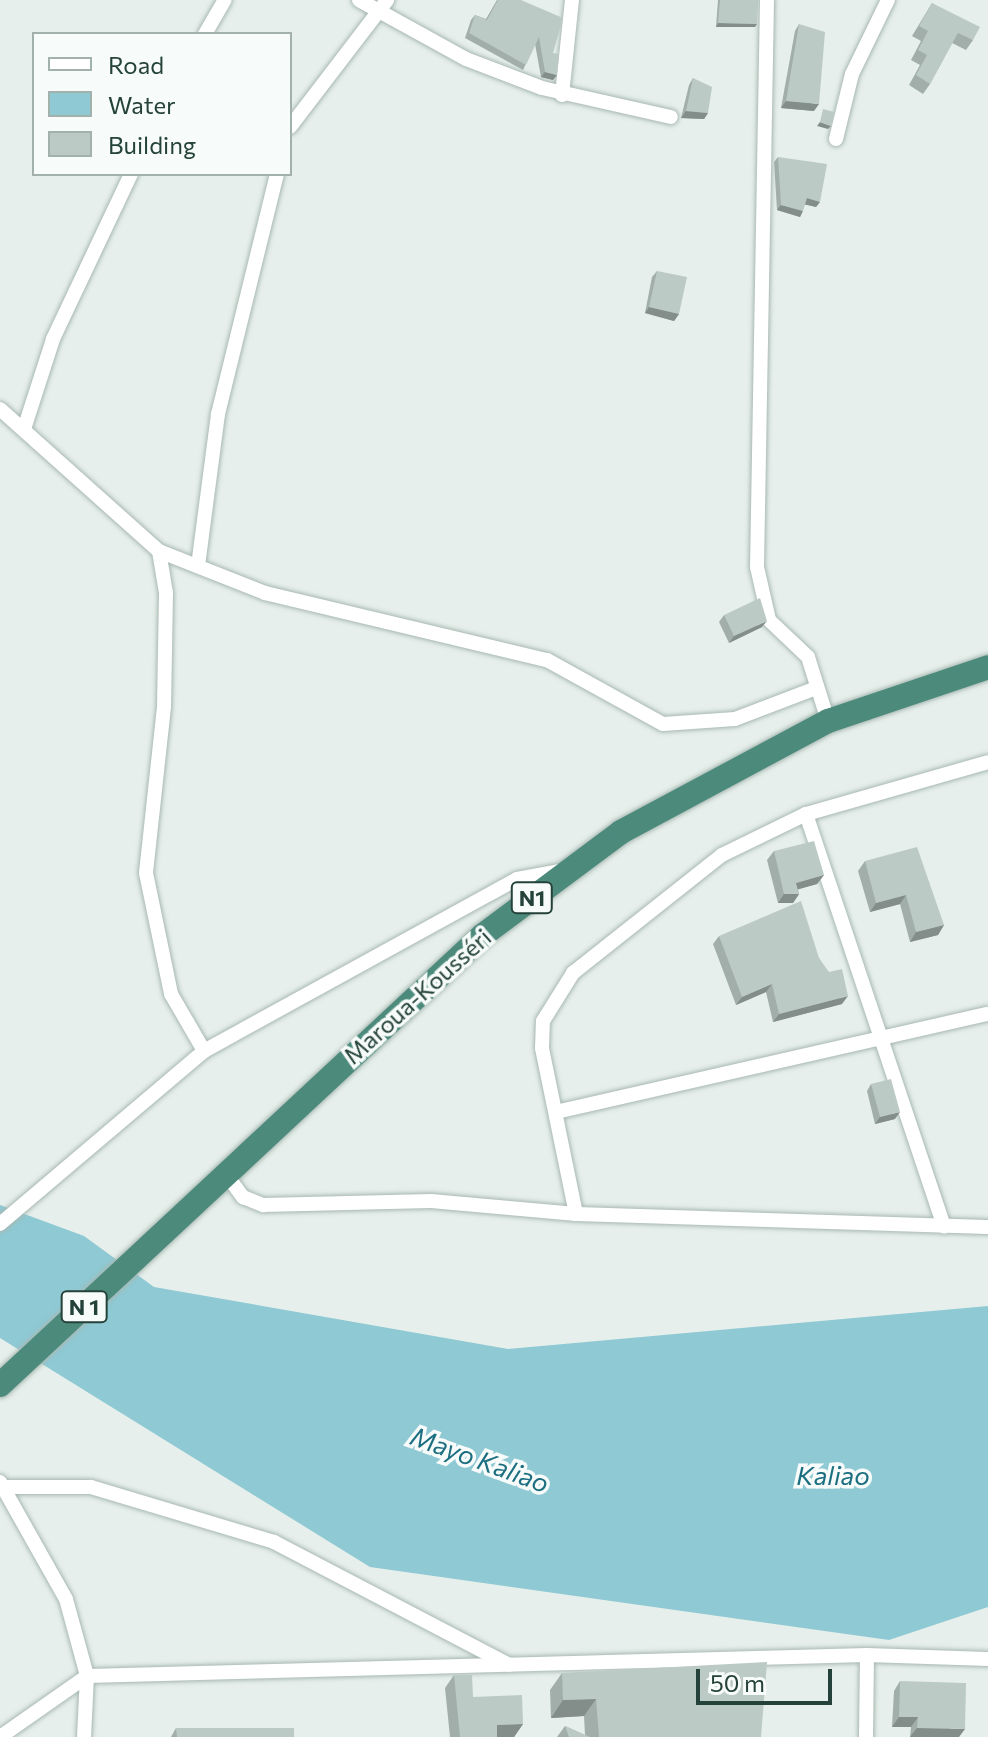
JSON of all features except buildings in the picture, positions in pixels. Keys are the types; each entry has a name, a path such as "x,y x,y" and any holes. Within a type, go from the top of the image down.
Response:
{"highway":[{"name":"Maroua-Kousséri","path":"8,1378 483,935 571,869 723,772 828,721 988,667"}],"street":[{"path":"206,32 225,0"},
{"path":"359,0 384,5 466,59 562,95 671,117"},
{"path":"562,95 572,0"},
{"path":"767,0 756,557 769,620 808,657 828,721"},
{"path":"836,139 852,74 888,0"},
{"path":"292,124 384,5"},
{"path":"24,429 53,339 130,176"},
{"path":"198,566 218,414 277,176"},
{"path":"0,409 159,551 265,593 547,660 663,724 735,719 816,688"},
{"path":"159,551 166,593 164,707 146,873 171,994 204,1051"},
{"path":"576,1214 560,1111 542,1048 543,1021 573,973 722,855 806,814 988,762"},
{"path":"806,814 884,1037 944,1227"},
{"path":"0,1224 204,1051 517,879 571,869"},
{"path":"560,1111 988,1014"},
{"path":"226,1174 243,1197 263,1205 431,1201 576,1214 988,1227"},
{"path":"2,1484 91,1487 274,1542 511,1665"},
{"path":"2,1484 66,1599 87,1676 84,1737"},
{"path":"866,1737 867,1655"},
{"path":"0,1737 87,1676 867,1655 988,1659"}],"water":[{"name":"Kaliao","path":"0,1205 84,1236 154,1287 508,1349 988,1306 988,1607 889,1640 370,1567 0,1338"}],"water label":[{"name":"Mayo Kaliao","path":"480,1459"}]}
